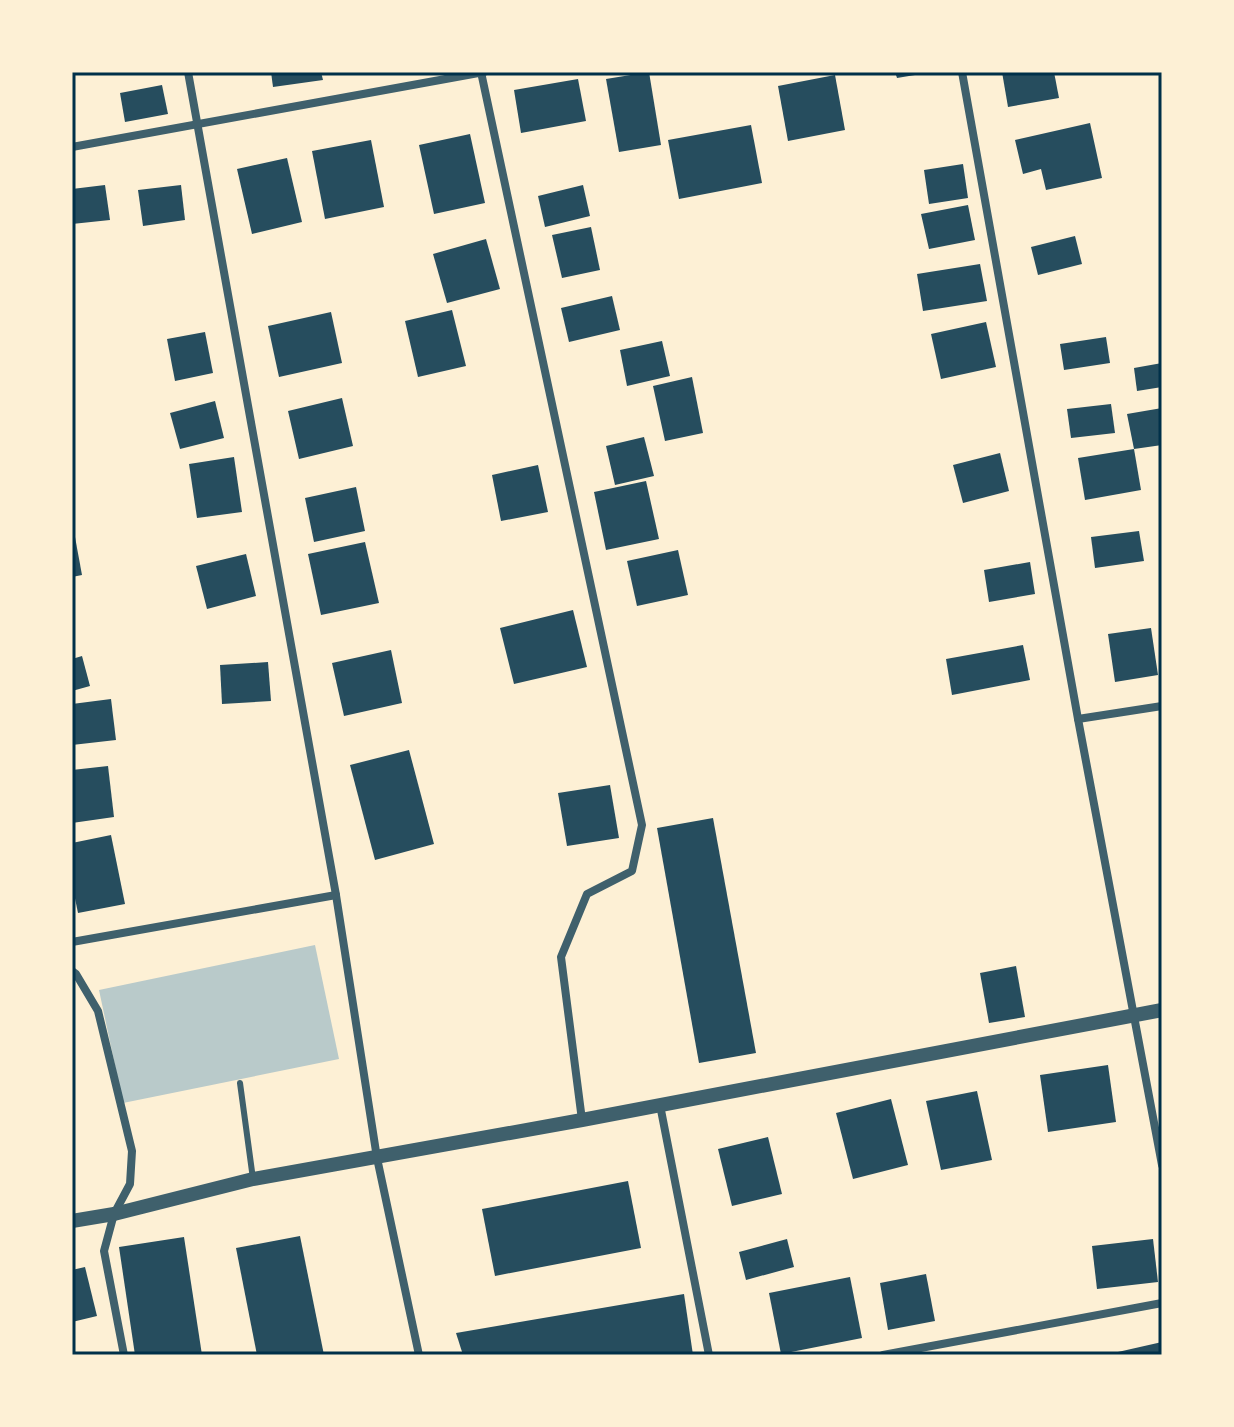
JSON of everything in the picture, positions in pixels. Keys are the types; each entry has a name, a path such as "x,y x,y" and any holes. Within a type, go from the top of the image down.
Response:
{"street":[{"path":"188,72 336,895 377,1158 419,1355"},
{"path":"72,147 483,72 642,825 632,871 587,894 561,957 582,1120"},
{"path":"962,72 1132,1015 1162,1165"},
{"path":"1078,719 1162,706"},
{"path":"72,942 336,895"},
{"path":"72,971 98,1011 132,1151 130,1184 114,1214 104,1251 124,1355"},
{"path":"72,1221 114,1214 253,1179 1162,1010"},
{"path":"660,1105 709,1355"},
{"path":"883,1355 1162,1303"}],"lane":[{"path":"240,1083 253,1179"}],"shaded area":[{"path":"315,945 339,1059 123,1103 99,990"}],"building":[{"path":"271,72 321,72 323,80 273,87"},
{"path":"649,72 661,145 619,152 606,79"},
{"path":"895,72 921,72 921,74 897,78"},
{"path":"1002,72 1054,72 1059,98 1008,107"},
{"path":"835,75 845,130 788,141 778,86"},
{"path":"578,79 586,121 521,133 514,90"},
{"path":"162,85 168,114 125,122 120,93"},
{"path":"1090,123 1102,178 1046,190 1041,169 1023,174 1015,140"},
{"path":"751,125 762,183 679,199 668,140"},
{"path":"470,134 485,203 434,214 419,145"},
{"path":"371,140 384,207 325,219 312,151"},
{"path":"287,158 302,222 252,234 237,169"},
{"path":"963,164 968,198 929,204 924,170"},
{"path":"105,185 110,220 72,224 72,189"},
{"path":"181,185 185,220 143,226 138,190"},
{"path":"583,185 590,216 545,227 538,196"},
{"path":"968,205 975,240 929,249 921,214"},
{"path":"591,227 600,270 562,278 552,235"},
{"path":"1075,236 1082,264 1038,275 1031,247"},
{"path":"486,239 500,289 447,303 433,254"},
{"path":"980,264 987,301 923,311 917,274"},
{"path":"612,296 620,330 569,342 561,308"},
{"path":"452,310 466,366 418,377 405,321"},
{"path":"331,312 342,363 279,377 268,326"},
{"path":"986,322 996,367 941,379 931,334"},
{"path":"205,332 213,373 175,381 167,339"},
{"path":"1106,337 1110,363 1064,370 1060,344"},
{"path":"662,341 670,376 627,386 620,350"},
{"path":"1162,363 1162,387 1137,391 1134,368"},
{"path":"692,377 703,433 665,441 653,386"},
{"path":"342,398 353,446 299,459 288,411"},
{"path":"215,401 224,438 180,449 170,413"},
{"path":"1111,404 1115,433 1071,438 1067,409"},
{"path":"1162,408 1162,445 1134,449 1127,414"},
{"path":"644,437 654,476 615,485 606,446"},
{"path":"1134,449 1141,490 1085,500 1078,458"},
{"path":"1000,453 1009,491 963,503 953,465"},
{"path":"234,457 242,512 197,518 189,464"},
{"path":"538,465 548,512 501,521 492,475"},
{"path":"646,481 659,539 606,550 594,492"},
{"path":"356,487 365,531 314,542 305,498"},
{"path":"1139,531 1144,561 1095,568 1091,537"},
{"path":"75,537 82,575 72,577 72,538"},
{"path":"365,542 379,603 321,615 308,554"},
{"path":"678,550 688,595 637,606 627,561"},
{"path":"246,554 256,596 207,609 196,566"},
{"path":"1030,562 1035,594 989,602 984,570"},
{"path":"573,610 587,667 514,684 500,628"},
{"path":"1151,628 1158,675 1115,682 1108,634"},
{"path":"1023,645 1030,680 952,695 946,659"},
{"path":"391,650 402,703 344,716 332,663"},
{"path":"82,656 90,686 72,691 72,659"},
{"path":"268,662 271,701 222,704 220,665"},
{"path":"111,699 116,740 72,745 72,704"},
{"path":"409,750 434,844 375,860 350,765"},
{"path":"108,766 114,817 72,823 72,770"},
{"path":"610,785 619,838 567,846 558,793"},
{"path":"713,818 756,1053 699,1063 657,828"},
{"path":"111,835 125,904 78,913 72,884 72,843"},
{"path":"1016,966 1025,1017 989,1023 980,973"},
{"path":"1108,1065 1116,1122 1048,1132 1040,1075"},
{"path":"977,1091 992,1160 941,1170 926,1101"},
{"path":"891,1099 908,1165 853,1179 836,1113"},
{"path":"768,1137 782,1194 732,1206 718,1149"},
{"path":"628,1181 641,1248 495,1276 482,1209"},
{"path":"300,1236 324,1355 257,1355 236,1248"},
{"path":"184,1237 202,1355 135,1355 119,1247"},
{"path":"787,1239 794,1267 746,1280 739,1252"},
{"path":"1153,1239 1158,1282 1097,1289 1092,1246"},
{"path":"85,1267 97,1316 72,1322 72,1270"},
{"path":"926,1274 935,1321 888,1330 880,1283"},
{"path":"850,1277 862,1338 781,1354 769,1293"},
{"path":"684,1294 693,1355 463,1355 456,1333"},
{"path":"1162,1342 1162,1355 1109,1355 1109,1354"}]}
